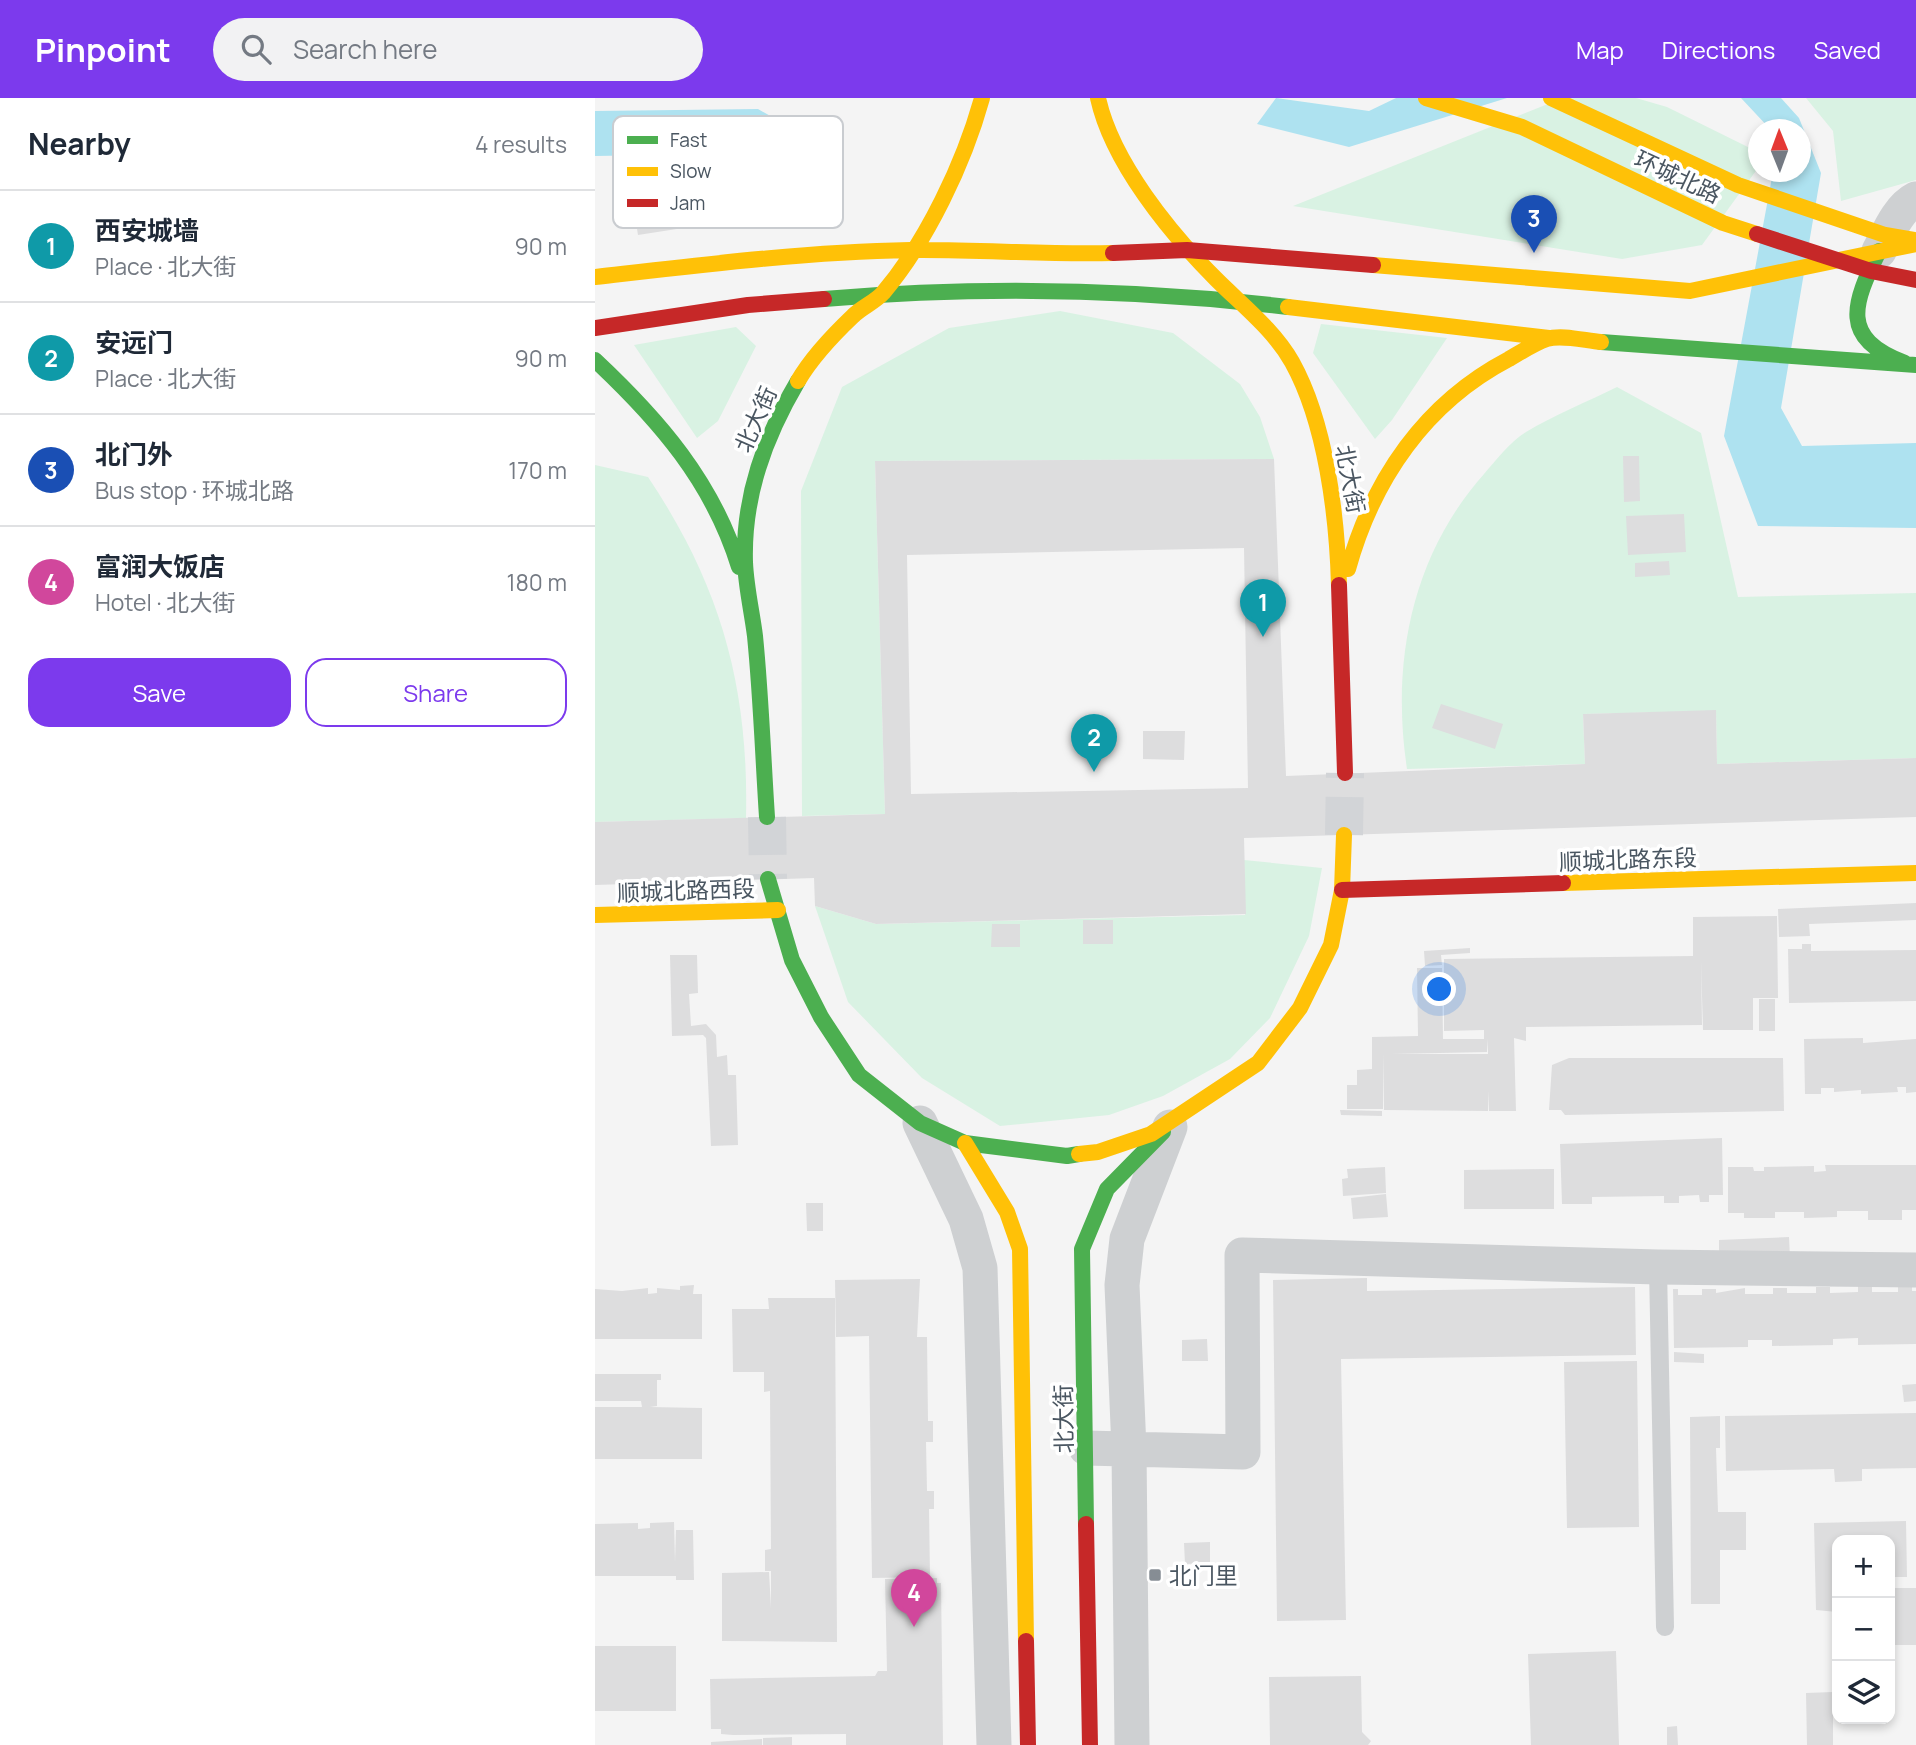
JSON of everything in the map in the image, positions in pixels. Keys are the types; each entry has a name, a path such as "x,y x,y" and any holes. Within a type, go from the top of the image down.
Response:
{"main road":[{"name":"北大街","path":"767,817 755,636 745,565 745,530 759,460 783,406 807,366 854,316 882,294 912,250 950,186 971,138 982,98"},
{"name":"北大街","path":"1098,98 1104,125 1143,190 1187,250 1271,333 1292,362 1321,441 1338,535 1345,773"},
{"name":"环城北路","path":"1426,98 1522,127 1723,223 1871,271 1916,280"},
{"name":"环城北路","path":"1551,98 1738,185 1916,242"},
{"path":"595,277 799,254 912,250 1045,255 1187,250 1690,291 1916,242"},
{"path":"1879,251 1857,297 1858,329 1870,346 1889,358 1915,365"},
{"path":"595,328 748,305 882,294 1069,293 1239,301 1549,338 1837,362 1915,365"},
{"path":"1339,631 1349,563 1359,530 1372,499 1401,451 1452,396 1514,354 1549,338"},
{"path":"595,359 665,428 706,489 737,560 755,636"},
{"name":"北大街","path":"1090,1745 1082,1249 1107,1189 1133,1166 1172,1123 1258,1063 1300,1008 1331,945 1342,890 1344,835"},
{"name":"顺城北路东段","path":"1342,890 1916,873"},
{"name":"北大街","path":"768,879 792,960 821,1017 859,1075 919,1123 965,1143 1067,1156 1098,1152 1172,1123"},
{"name":"顺城北路西段","path":"595,915 778,910"},
{"name":"北大街","path":"965,1143 1007,1212 1020,1249 1028,1745"}],"street":[{"path":"1879,251 1892,225 1909,202 1916,199"},
{"path":"919,1123 966,1219 980,1268 994,1745"},
{"path":"1132,1745 1129,1449 1122,1285 1127,1239 1172,1123"},
{"path":"1086,1448 1243,1452 1242,1255 1658,1268 1916,1270"}],"lane":[{"path":"1658,1268 1665,1627"}],"green space":[{"path":"1563,98 1636,98 1667,107 1748,147 1748,182 1702,245 1622,259 1293,206"},
{"path":"1806,98 1916,98 1916,180 1841,201 1833,131"},
{"path":"1060,311 1173,333 1240,384 1260,417 1274,459 875,461 885,814 802,816 801,491 842,387 949,328"},
{"path":"1321,324 1447,338 1392,420 1375,439 1313,353"},
{"path":"736,327 756,346 718,421 697,438 634,345"},
{"path":"1617,387 1701,433 1738,597 1916,593 1916,758 1717,764 1716,711 1583,714 1585,764 1407,769 1402,690 1405,651 1423,576 1439,540 1459,506 1514,441 1548,420"},
{"path":"595,465 648,477 695,558 712,598 736,681 746,770 746,818 595,822"},
{"path":"1244,860 1322,868 1309,936 1270,1018 1230,1059 1163,1096 1109,1115 1000,1126 922,1078 848,1002 815,906 876,924 1245,915"}],"water":[{"path":"1276,98 1369,111 1396,98 1507,98 1349,147 1257,124"},
{"path":"1741,98 1781,98 1799,119 1761,119"},
{"path":"758,109 770,116 613,116 613,156 595,156 595,111"},
{"path":"1811,148 1821,173 1781,408 1802,446 1916,443 1916,528 1758,526 1724,436 1771,182 1811,182"}],"building":[{"path":"637,228 683,228 638,235"},
{"path":"1623,456 1639,456 1640,501 1624,502"},
{"path":"1274,459 1286,776 1585,764 1583,714 1716,710 1717,764 1916,758 1916,817 1244,838 1246,914 876,924 815,906 814,878 595,885 595,822 885,814 875,461","holes":["1244,548 1248,788 911,794 907,555"]},
{"path":"1684,514 1686,552 1628,555 1626,516"},
{"path":"1669,561 1670,575 1635,577 1635,563"},
{"path":"1441,704 1503,724 1495,749 1432,728"},
{"path":"1143,731 1185,731 1184,760 1143,759"},
{"path":"1916,903 1916,920 1809,924 1810,936 1779,937 1778,909"},
{"path":"1777,916 1778,998 1753,998 1753,1030 1703,1030 1701,961 1702,1025 1526,1027 1526,1041 1514,1038 1516,1111 1489,1111 1489,1091 1488,1111 1384,1110 1384,1053 1383,1109 1347,1109 1347,1085 1357,1085 1357,1070 1372,1069 1372,1037 1418,1036 1417,968 1442,968 1443,1039 1484,1039 1484,1030 1444,1031 1444,959 1693,956 1693,917","holes":["1488,1039 1488,1054 1392,1054 1487,1052"]},
{"path":"1083,920 1113,920 1113,944 1083,944"},
{"path":"992,924 1020,924 1020,947 991,947"},
{"path":"1802,944 1811,944 1811,951 1916,950 1916,1001 1789,1003 1788,949 1802,949"},
{"path":"1470,948 1470,953 1441,955 1442,965 1425,966 1424,951"},
{"path":"670,955 697,955 698,993 689,994 691,1026 706,1024 716,1035 717,1057 727,1055 728,1075 736,1075 738,1145 711,1146 706,1038 703,1035 672,1036"},
{"path":"1759,999 1775,999 1775,1031 1759,1031"},
{"path":"1863,1038 1863,1043 1916,1039 1916,1092 1906,1093 1906,1087 1897,1087 1898,1092 1861,1094 1861,1090 1834,1092 1834,1088 1821,1088 1821,1094 1805,1094 1804,1039"},
{"path":"1569,1058 1783,1058 1784,1111 1565,1115 1561,1110 1549,1110 1552,1065"},
{"path":"1340,1110 1382,1111 1382,1116 1341,1115"},
{"path":"1722,1138 1723,1195 1709,1195 1709,1202 1700,1202 1699,1195 1679,1196 1679,1203 1664,1203 1664,1196 1592,1197 1592,1204 1562,1204 1560,1144"},
{"path":"1825,1165 1916,1165 1916,1210 1902,1210 1902,1220 1868,1220 1868,1211 1837,1211 1837,1217 1804,1218 1804,1212 1775,1212 1775,1218 1744,1218 1744,1213 1728,1213 1728,1167 1753,1167 1754,1171 1764,1171 1764,1167 1814,1166 1814,1172 1826,1171"},
{"path":"1385,1167 1386,1193 1343,1196 1342,1179 1348,1178 1347,1169"},
{"path":"1554,1169 1554,1209 1464,1209 1464,1170"},
{"path":"1386,1194 1388,1217 1353,1219 1351,1198"},
{"path":"806,1203 823,1203 823,1231 807,1231"},
{"path":"1789,1237 1790,1258 1719,1261 1719,1240"},
{"path":"1367,1278 1367,1291 1635,1287 1636,1355 1341,1359 1346,1620 1277,1621 1273,1280"},
{"path":"920,1279 917,1337 927,1337 928,1421 933,1421 933,1442 926,1442 927,1491 934,1491 934,1509 929,1509 930,1577 872,1578 869,1336 836,1337 835,1280"},
{"path":"1912,1284 1912,1291 1916,1291 1916,1344 1858,1345 1858,1338 1833,1339 1833,1345 1772,1346 1772,1340 1748,1340 1748,1347 1674,1348 1673,1289 1678,1289 1678,1295 1702,1295 1702,1289 1716,1289 1716,1293 1745,1288 1745,1294 1773,1294 1773,1288 1787,1288 1787,1293 1816,1293 1816,1287 1830,1287 1830,1293 1858,1292 1858,1286 1872,1286 1872,1292 1898,1292 1898,1285"},
{"path":"694,1285 693,1294 702,1294 702,1339 595,1339 595,1289 622,1291 648,1288 648,1294 657,1293 657,1288 680,1290 680,1286"},
{"path":"768,1298 835,1298 837,1642 722,1641 722,1573 769,1572 771,1608 771,1571 765,1571 765,1550 771,1549 770,1391 764,1392 764,1372 733,1372 732,1309 769,1309"},
{"path":"1207,1339 1208,1361 1182,1361 1182,1340"},
{"path":"1674,1352 1704,1354 1704,1363 1674,1362"},
{"path":"1637,1361 1639,1527 1567,1528 1564,1362"},
{"path":"595,1374 661,1374 661,1380 657,1380 657,1406 650,1407 702,1408 702,1459 595,1459 595,1407 642,1407 641,1401 595,1401"},
{"path":"1916,1384 1916,1401 1904,1402 1902,1385"},
{"path":"1916,1413 1916,1468 1862,1469 1862,1481 1835,1482 1834,1469 1726,1471 1725,1416"},
{"path":"1720,1416 1720,1448 1716,1448 1718,1512 1746,1512 1746,1550 1720,1550 1720,1604 1691,1604 1690,1417"},
{"path":"1906,1521 1907,1577 1895,1577 1895,1535 1832,1535 1832,1612 1816,1610 1814,1523"},
{"path":"674,1522 675,1562 676,1530 693,1530 694,1580 676,1580 676,1576 595,1576 595,1524 638,1523 638,1529 650,1528 650,1523"},
{"path":"1210,1542 1210,1563 1185,1564 1184,1543"},
{"path":"937,1578 937,1583 941,1583 943,1745 846,1745 846,1734 733,1735 721,1734 721,1729 711,1729 710,1679 875,1676 878,1671 887,1671 885,1579"},
{"path":"1895,1588 1916,1588 1916,1645 1895,1645"},
{"path":"595,1646 676,1646 676,1711 595,1711"},
{"path":"1616,1651 1619,1745 1531,1745 1528,1654"},
{"path":"1361,1676 1362,1732 1371,1741 1368,1745 1270,1745 1269,1677"},
{"path":"1832,1692 1833,1745 1807,1745 1806,1693"},
{"path":"1677,1726 1678,1745 1667,1745 1667,1727"},
{"path":"792,1737 792,1745 763,1745 763,1738"},
{"path":"762,1739 762,1745 711,1745 711,1742"}],"tunnel":[{"path":"1344,835 1345,773"},
{"path":"767,817 768,879"}],"traffic: fast":[{"path":"1879,251 1863,287 1857,318 1861,331 1869,342 1905,363"},
{"path":"824,299 939,292 1056,291 1173,296 1288,307"},
{"path":"1601,342 1916,365"},
{"path":"595,360 641,406 681,454 715,507 739,567"},
{"path":"767,817 757,659 745,562 745,538 758,468 766,445 798,381"},
{"path":"768,879 792,960 821,1017 859,1075 920,1123 965,1143 1067,1156 1079,1154"},
{"path":"1086,1524 1082,1249 1107,1189 1163,1132"}],"traffic: slow":[{"path":"798,381 816,355 838,331 883,293 915,250 954,175 982,98"},
{"path":"1098,98 1116,147 1145,195 1180,240 1285,350 1304,386 1328,470 1336,530 1339,585"},
{"path":"1426,98 1522,127 1723,223 1757,234"},
{"path":"1551,98 1738,185 1885,235 1914,240"},
{"path":"1373,265 1690,291 1916,244"},
{"path":"595,277 752,260 870,251 1113,253"},
{"path":"1288,307 1549,338"},
{"path":"1348,569 1372,504 1388,475 1406,447 1452,398 1479,377 1547,339 1567,337 1601,342"},
{"path":"1079,1154 1098,1152 1151,1134 1258,1063 1300,1008 1331,945 1342,890 1344,835"},
{"path":"1563,883 1916,873"},
{"path":"595,915 778,910"},
{"path":"965,1143 1007,1212 1020,1249 1026,1641"}],"traffic: jam":[{"path":"1757,234 1871,271 1916,280"},
{"path":"1113,253 1187,250 1373,265"},
{"path":"595,328 748,305 824,299"},
{"path":"1339,585 1345,773"},
{"path":"1342,890 1563,883"},
{"path":"1086,1524 1090,1745"},
{"path":"1026,1641 1028,1745"}],"place":[{"name":"北门外","path":"1534,253"},
{"name":"西安城墙","path":"1263,637"},
{"name":"安远门","path":"1094,772"},
{"name":"北门里","path":"1155,1575"},
{"name":"富润大饭店","path":"914,1627"}]}
